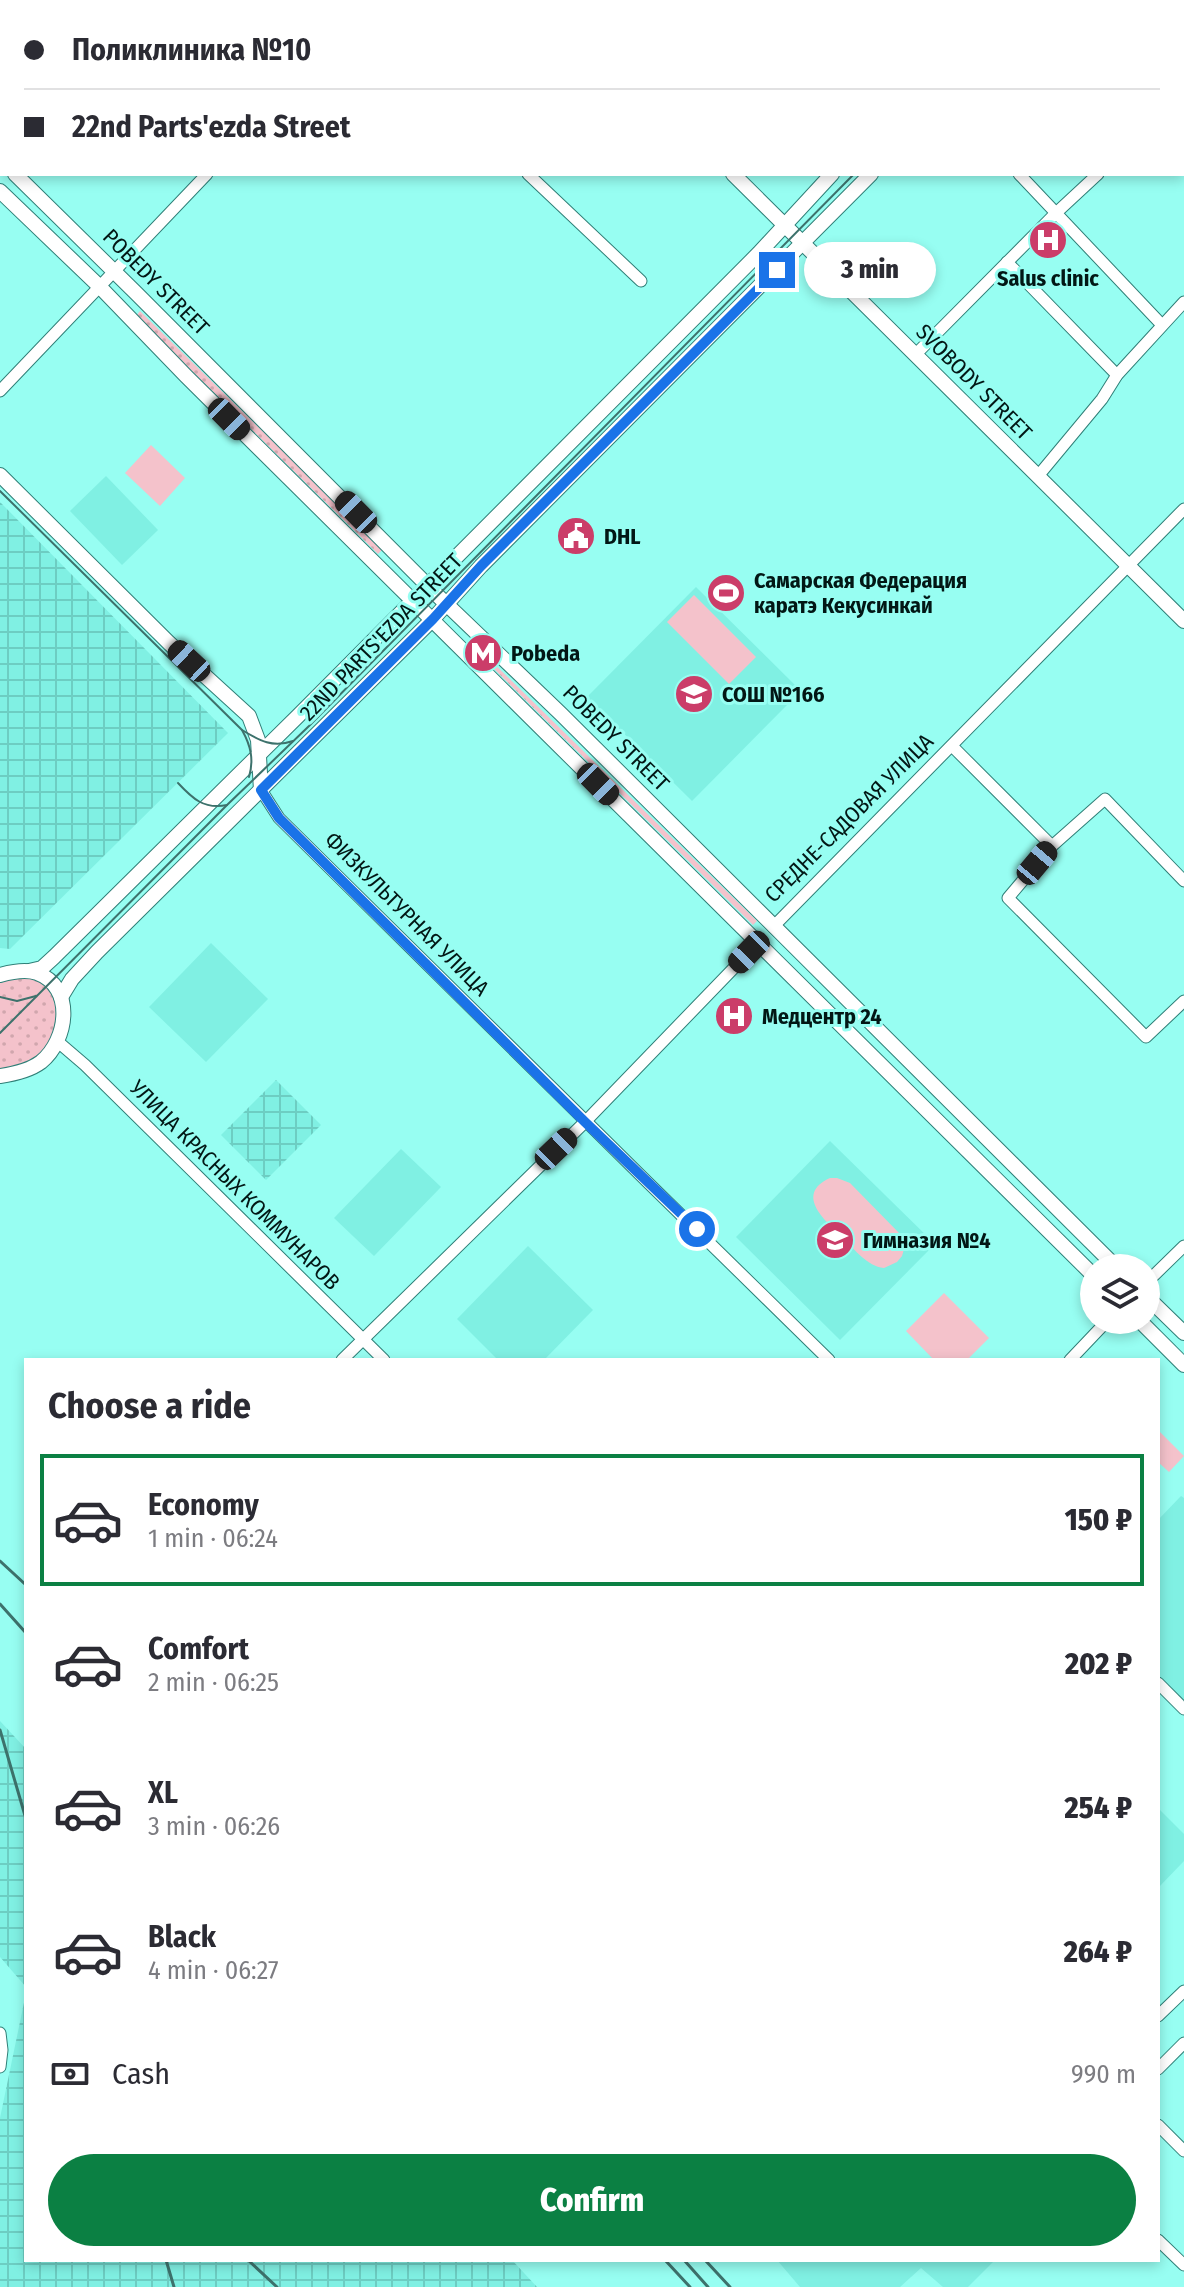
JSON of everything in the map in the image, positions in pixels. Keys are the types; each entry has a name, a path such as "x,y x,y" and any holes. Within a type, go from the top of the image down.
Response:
{"main road":[{"name":"POBEDY STREET","path":"17,176 1103,1254"},
{"name":"SVOBODY STREET","path":"735,176 1184,621"},
{"name":"22ND PARTS'EZDA STREET","path":"29,971 42,968 54,957 414,600 830,176"},
{"name":"22ND PARTS'EZDA STREET","path":"61,997 72,979 97,952 433,619 481,566 869,176"},
{"name":"POBEDY STREET","path":"0,191 1080,1262"},
{"path":"0,475 169,643 249,716 258,740 261,790"},
{"path":"370,557 387,558 384,540"},
{"path":"472,658 469,646 472,641 487,642"},
{"name":"СРЕДНЕ-САДОВАЯ УЛИЦА","path":"758,943 773,927"},
{"path":"0,1076 26,1070 40,1062 57,1041 64,1018 61,997 48,979 29,971 1,974"},
{"path":"1160,1310 1184,1333"},
{"path":"1153,1334 1184,1365"}],"street":[{"path":"0,391 205,176"},
{"path":"530,176 641,281"},
{"path":"1021,176 1162,325"},
{"path":"915,355 1096,176"},
{"path":"1007,262 1117,375"},
{"path":"1038,476 1102,399 1117,375 1184,302"},
{"name":"СРЕДНЕ-САДОВАЯ УЛИЦА","path":"773,927 1184,509"},
{"path":"952,746 1052,846"},
{"name":"ФИЗКУЛЬТУРНАЯ УЛИЦА","path":"261,790 279,818 827,1358"},
{"path":"1184,881 1105,799 1052,846 1008,898 1146,1037 1184,1001"},
{"name":"СРЕДНЕ-САДОВАЯ УЛИЦА","path":"344,1358 585,1122 758,943"},
{"name":"УЛИЦА КРАСНЫХ КОММУНАРОВ","path":"57,1041 382,1358"},
{"path":"1160,1269 1184,1246"},
{"path":"1072,1358 1095,1334"},
{"path":"1160,1685 1184,1709"},
{"path":"1160,2014 1184,1991"},
{"path":"0,2033 0,2067"},
{"path":"1160,2067 1184,2043"},
{"path":"1160,2127 1184,2151"},
{"path":"1160,2242 1184,2265"}],"shaded area":[{"path":"140,311 383,549 378,554 136,316"},
{"path":"151,445 185,478 160,506 125,473"},
{"path":"106,476 158,530 122,565 70,511"},
{"path":"0,502 228,733 10,949 0,948"},
{"name":"СОШ №166","path":"696,587 801,691 692,801 587,697"},
{"path":"694,595 756,657 729,684 667,622"},
{"path":"478,648 757,921 753,925 477,652"},
{"path":"211,943 268,999 206,1062 149,1007"},
{"path":"18,977 45,985 56,1008 55,1021 52,1035 36,1057 0,1071 0,983"},
{"path":"276,1080 321,1125 266,1180 221,1135"},
{"name":"Гимназия №4","path":"830,1141 935,1244 840,1340 736,1237"},
{"path":"401,1149 441,1187 374,1256 334,1218"},
{"path":"830,1178 850,1183 901,1235 904,1249 897,1262 884,1268 867,1261 822,1216 814,1200 814,1192"},
{"path":"528,1246 593,1310 546,1358 496,1358 457,1319"},
{"path":"944,1293 989,1338 969,1358 932,1358 906,1331"},
{"path":"1160,1432 1184,1456 1169,1472 1160,1464"},
{"path":"1181,1496 1184,1498 1184,1701 1160,1677 1160,1518"},
{"path":"0,1721 24,1747 24,1985 0,1957"},
{"path":"1160,1810 1184,1834 1184,1861 1160,1886"},
{"path":"24,2003 24,2262 514,2262 537,2287 0,2287 0,2118"},
{"path":"779,2262 993,2262 968,2287 943,2287 921,2268 900,2287 800,2287"}],"tram line":[{"path":"0,1033 309,726 852,176"},
{"path":"0,491 242,730 267,742 279,744 293,741"},
{"path":"242,730 251,753 249,777"},
{"path":"178,783 205,804 227,805"},
{"path":"0,997 17,1001 36,996"}],"railway":[{"path":"0,1561 24,1583"},
{"path":"0,1604 24,1631"},
{"path":"0,1730 24,1812"},
{"path":"167,2262 174,2287"},
{"path":"250,2262 277,2287"},
{"path":"667,2262 690,2287"},
{"path":"686,2262 708,2287"},
{"path":"707,2262 730,2287"}],"place":[{"name":"Salus clinic","path":"1048,240"},
{"name":"DHL","path":"576,536"},
{"name":"Самарская Федерация каратэ Кекусинкай","path":"726,593"},
{"name":"Pobeda","path":"483,653"},
{"name":"СОШ №166","path":"694,694"},
{"name":"Медцентр 24","path":"734,1016"},
{"name":"Гимназия №4","path":"835,1240"}],"route":[{"path":"697,1229 279,818 261,790 777,270"}]}
